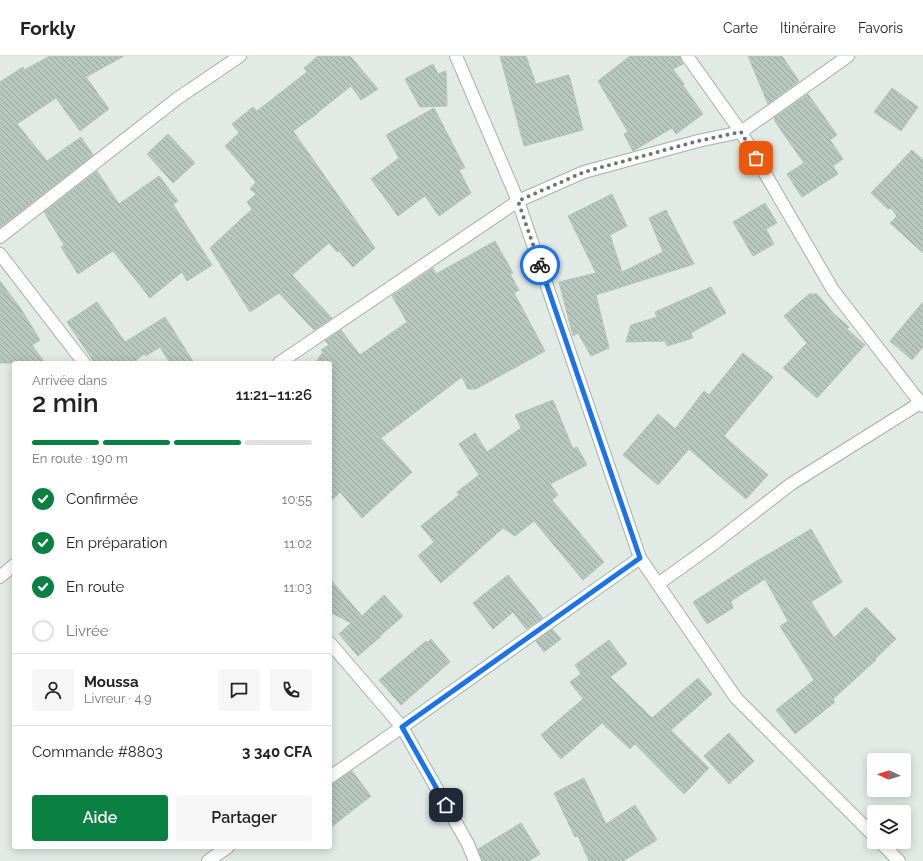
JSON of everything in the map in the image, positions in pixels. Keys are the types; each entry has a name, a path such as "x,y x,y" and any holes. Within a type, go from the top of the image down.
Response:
{"street":[{"path":"0,237 178,98 240,56"},
{"path":"456,56 518,201 640,558 736,698 867,829"},
{"path":"658,584 711,546 791,484 921,405 833,290 741,132 688,56"},
{"path":"282,361 518,201 584,172 698,141 741,132 848,56"},
{"path":"0,254 82,361"},
{"path":"332,776 640,558"},
{"path":"0,577 12,567"},
{"path":"332,646 402,727 468,844 475,861"},
{"path":"208,861 225,849"},
{"path":"887,849 899,861"}],"building":[{"path":"50,56 124,56 86,77 109,109 80,131 56,98 17,124 47,161 81,137 93,155 0,227 0,82 23,67 24,70"},
{"path":"318,56 350,56 378,89 361,100 351,86 317,114 293,131 375,248 353,267 339,251 337,252 329,243 292,275 332,318 314,330 279,293 250,312 210,248 252,209 247,202 256,194 250,189 256,182 225,146 239,133 232,124 253,107 257,111 307,72 304,68"},
{"path":"500,56 526,56 536,84 569,75 583,130 524,146"},
{"path":"630,56 680,56 683,64 673,69 703,114 676,134 672,128 633,151 624,134 628,132 598,81"},
{"path":"748,56 782,56 799,81 768,104"},
{"path":"433,64 438,74 446,71 447,106 420,107 405,79"},
{"path":"892,88 918,107 901,131 874,112"},
{"path":"808,94 837,135 830,140 843,159 833,166 838,174 802,197 787,174 804,163 774,118"},
{"path":"434,108 465,168 459,170 471,193 439,216 425,196 398,216 371,179 399,158 386,135"},
{"path":"168,134 195,163 173,183 147,154"},
{"path":"912,150 923,160 923,253 890,223 897,216 891,208 888,209 871,193"},
{"path":"97,171 119,204 159,176 178,201 173,204 212,265 187,281 182,272 150,298 113,251 78,274 61,247 64,245 44,212"},
{"path":"612,194 627,226 610,235 622,272 663,252 649,218 666,210 694,264 596,295 609,348 591,356 578,333 573,336 559,282 596,273 568,216"},
{"path":"765,203 777,223 766,229 774,244 753,256 733,222"},
{"path":"495,241 513,273 510,274 519,290 514,293 545,351 476,389 468,389 462,377 381,438 412,472 362,518 340,492 332,500 332,361 316,361 323,352 321,350 329,345 325,341 341,330 360,355 407,322 392,296 433,268 436,274"},
{"path":"0,281 21,309 40,340 32,345 44,361 12,361 12,363 0,363"},
{"path":"711,287 726,313 691,333 693,338 667,346 665,341 626,342 631,325 657,317 655,312"},
{"path":"809,294 817,294 834,314 849,327 847,329 865,345 817,398 783,368 807,343 784,316"},
{"path":"97,302 125,342 165,317 193,361 169,361 160,347 146,356 144,354 136,360 137,361 93,361 67,322"},
{"path":"923,302 923,347 912,360 890,341"},
{"path":"743,353 773,377 724,436 768,475 746,499 689,449 658,485 623,455 658,414 675,429 704,391 709,395"},
{"path":"553,400 573,449 577,447 587,465 550,484 558,495 552,500 604,562 583,580 534,521 515,536 503,528 441,583 418,556 434,542 421,526 459,495 457,492 479,475 459,444 475,433 487,452 521,428 515,415"},
{"path":"811,529 842,582 811,602 834,638 866,607 896,639 875,659 876,660 833,699 835,702 795,734 776,710 814,680 780,626 788,621 765,579 731,601 733,608 707,624 693,602 755,562"},
{"path":"508,575 543,618 526,629 513,612 493,629 473,603"},
{"path":"332,581 362,616 384,595 403,616 358,656 339,634 351,623 332,613"},
{"path":"552,629 561,639 544,652 536,641"},
{"path":"431,639 450,662 401,705 379,680 426,641 428,642"},
{"path":"609,640 627,664 610,677 652,718 698,678 712,694 671,730 709,768 684,794 635,744 630,749 602,723 561,759 541,735 583,699 570,682 581,674 575,665"},
{"path":"729,733 754,761 729,784 704,756"},
{"path":"352,771 371,796 332,826 332,784"},
{"path":"584,778 606,824 635,805 657,840 623,861 589,861 578,836 575,837 554,793"},
{"path":"521,823 540,854 529,861 482,861 478,849"}],"way so far":[{"path":"540,265 518,201 584,172 698,141 741,132 756,158"}],"route":[{"path":"446,805 402,727 640,558 540,265"}]}
